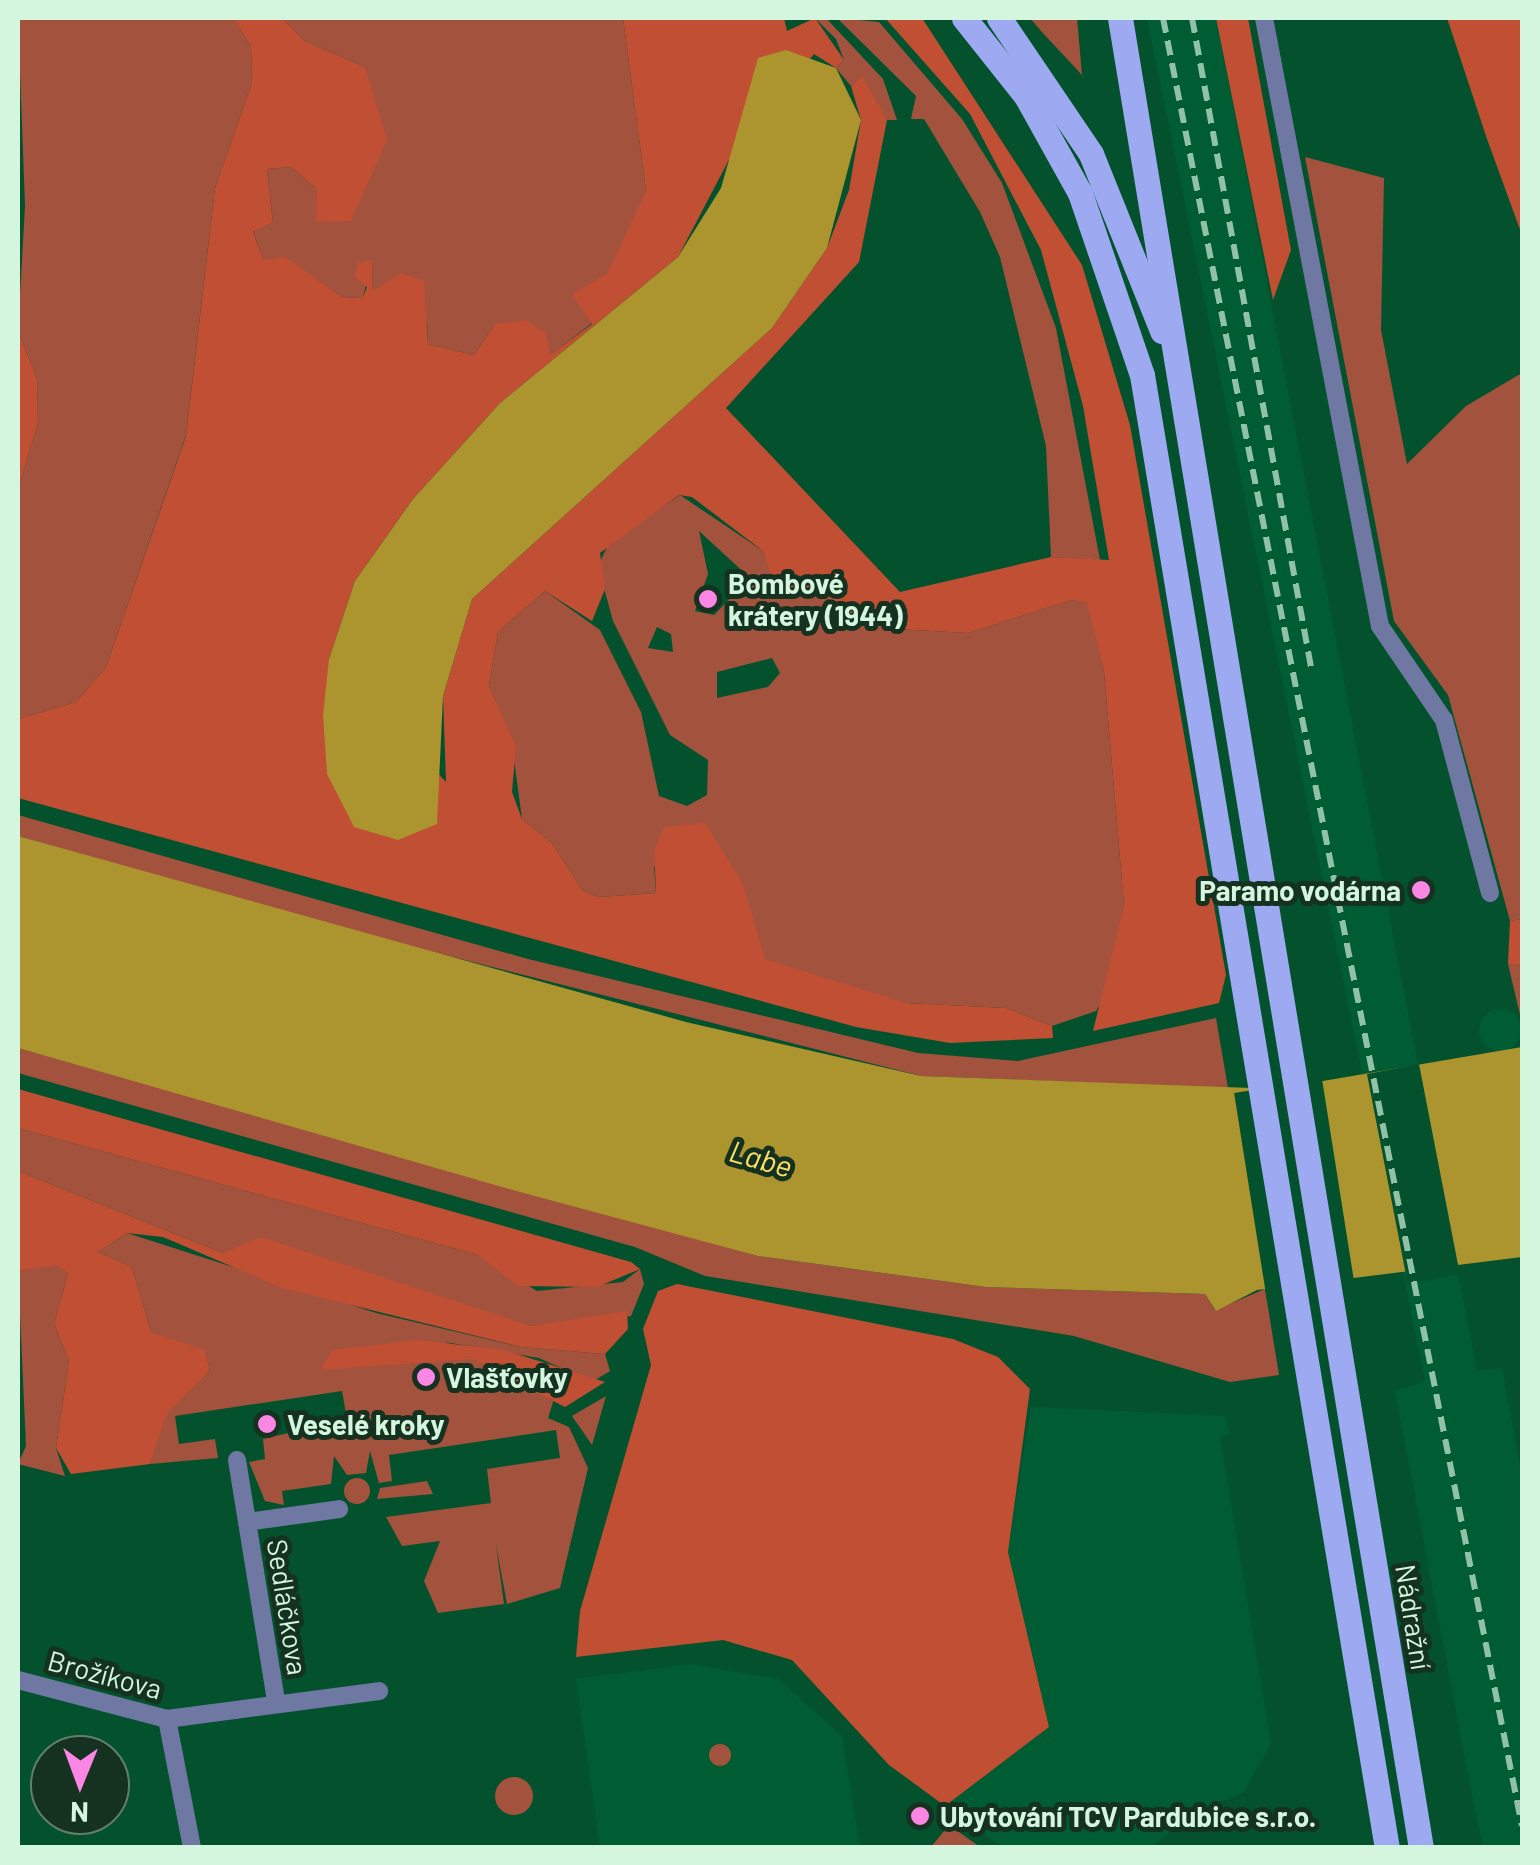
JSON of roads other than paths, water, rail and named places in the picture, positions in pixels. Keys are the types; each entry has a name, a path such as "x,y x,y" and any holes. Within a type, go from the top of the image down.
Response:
{"main road":[{"path":"964,18 1055,145 1131,331 1387,1848"},
{"path":"999,18 1108,188 1154,302 1196,477"},
{"path":"1120,18 1196,477"},
{"name":"Nádražní","path":"1196,477 1421,1848"}],"street":[{"path":"1264,18 1380,626 1444,720 1490,893"},
{"name":"Sedláčkova","path":"237,1460 276,1701"},
{"name":"Sedláčkova","path":"247,1522 339,1509"},
{"name":"Brožíkova","path":"18,1680 168,1720 192,1848"},
{"name":"Sedláčkova","path":"168,1720 276,1701 379,1691"}],"water":[{"path":"786,50 836,68 861,120 827,248 772,328 472,599 443,696 437,824 398,840 354,827 327,774 323,715 329,659 355,581 413,499 500,403 678,257 721,188 758,58"},
{"name":"Labe","path":"18,836 686,1022 921,1076 1276,1089 1522,1047 1522,1257 1257,1290 1216,1311 1205,1294 986,1287 758,1256 520,1192 18,1048"}],"railway":[{"path":"1163,18 1522,1826"},
{"path":"1192,18 1311,667"}],"place":[{"name":"Bombové krátery (1944)","path":"708,599"},
{"name":"Paramo vodárna","path":"1421,890"},
{"name":"Vlašťovky","path":"426,1377"},
{"name":"Veselé kroky","path":"267,1424"},
{"name":"Ubytování TCV Pardubice s.r.o.","path":"920,1816"}]}
